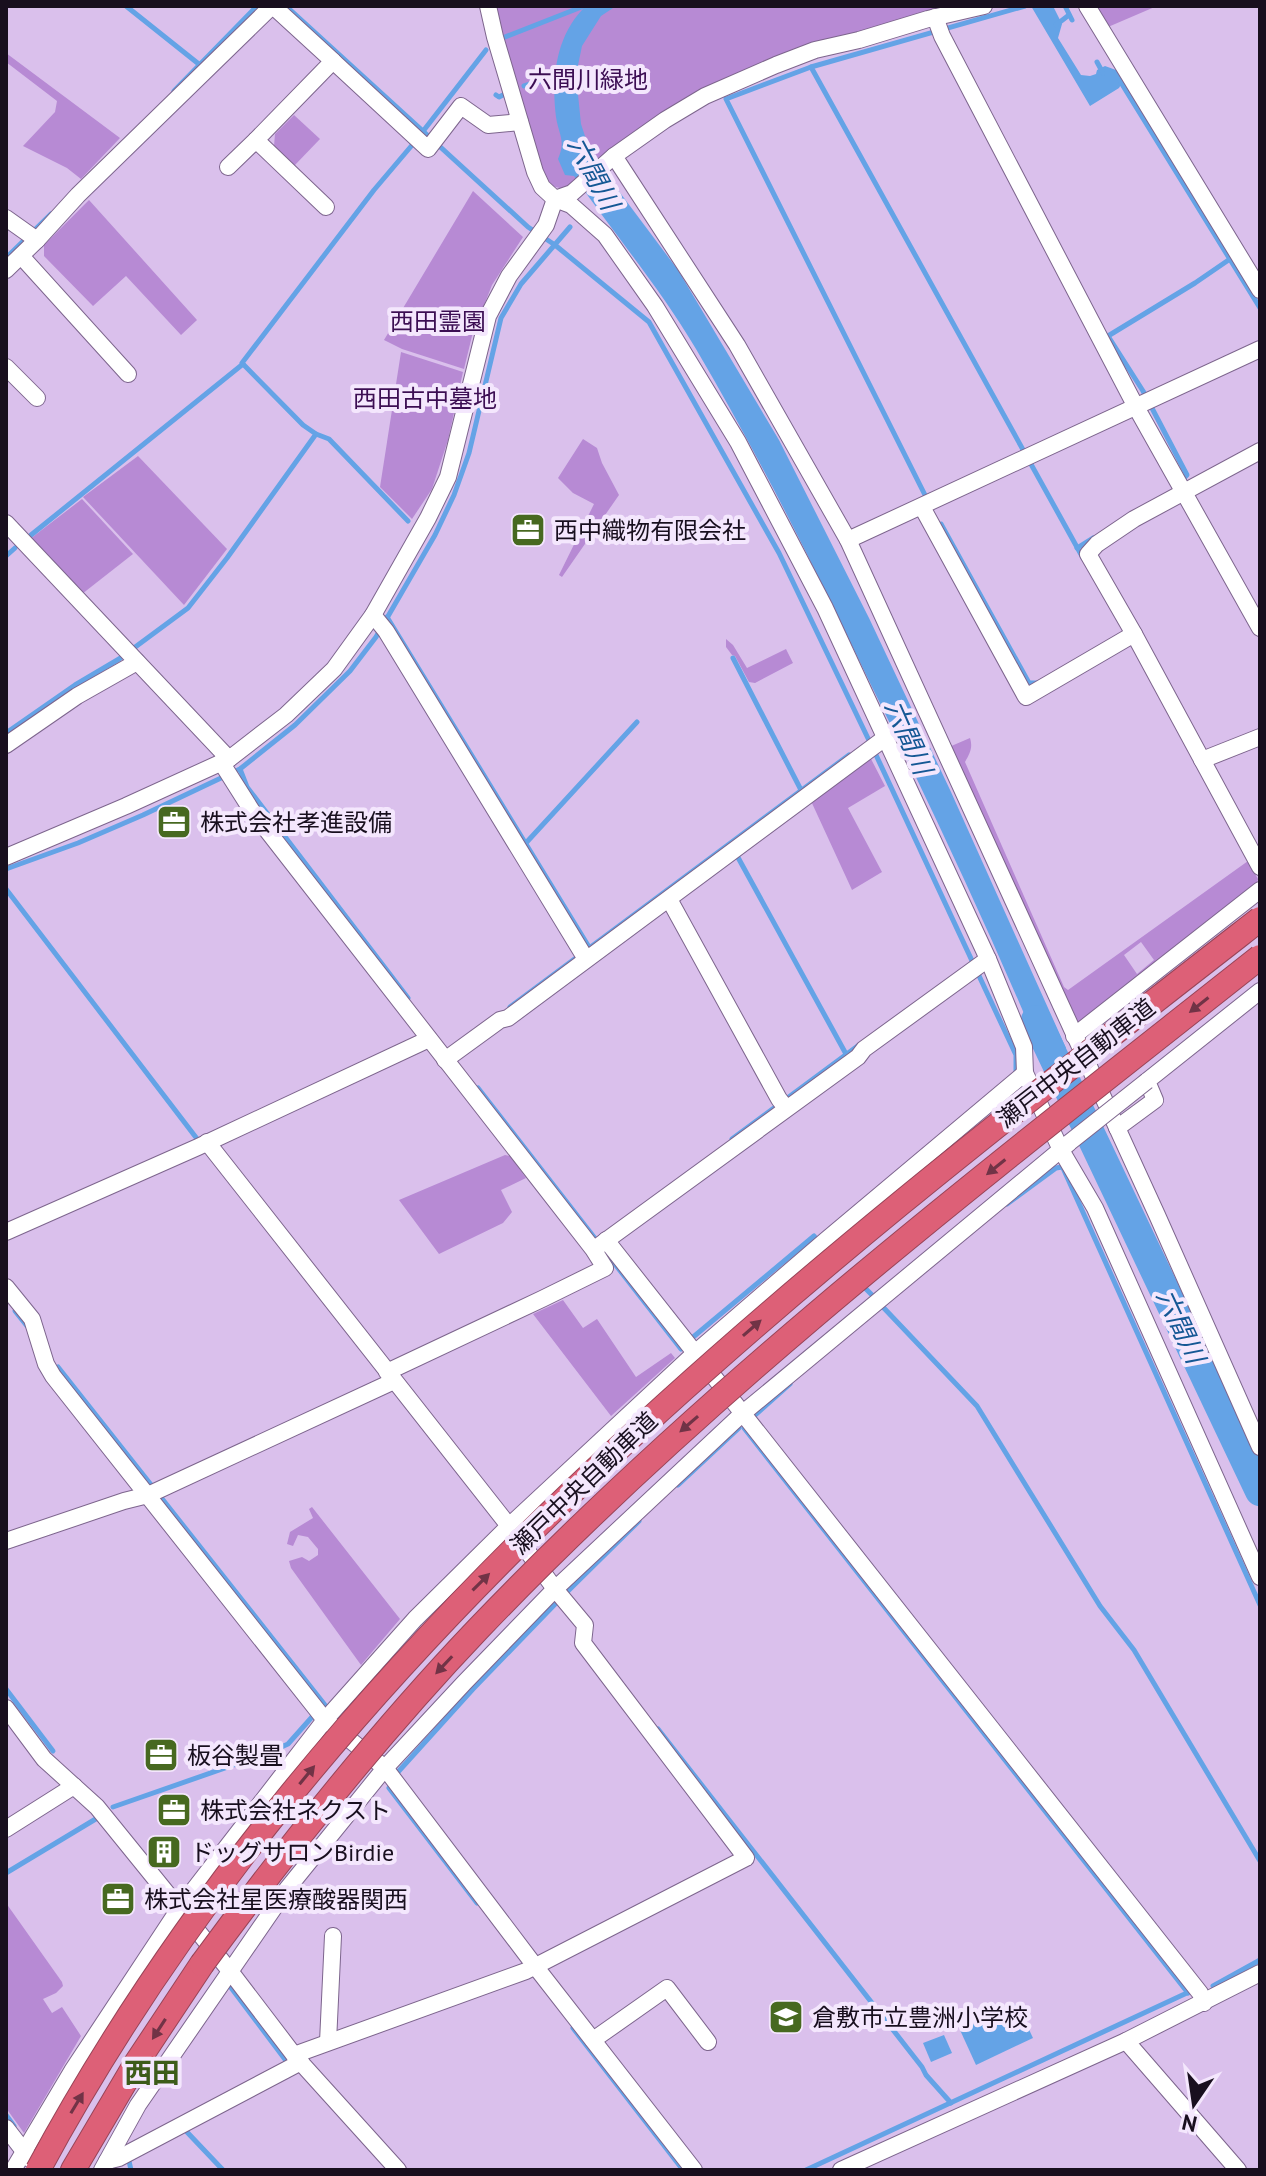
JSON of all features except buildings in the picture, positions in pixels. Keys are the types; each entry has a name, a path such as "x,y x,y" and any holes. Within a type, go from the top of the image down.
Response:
{"highway":[{"name":"瀬戸中央自動車道","path":"33,2164 176,1945 310,1771 456,1607 548,1515 743,1335 1044,1088 1260,919"},
{"name":"瀬戸中央自動車道","path":"73,2170 135,2065 193,1976 266,1876 405,1708 488,1619 664,1447 763,1360 1021,1147 1260,957"}],"street":[{"path":"6,270 21,256 32,236 272,6 428,149 461,106 488,125 520,122"},
{"path":"488,6 520,122 542,187 555,199 571,205 605,235 663,319 738,442 825,608 877,744 979,965 1024,1047 1025,1073 1066,1146 1095,1208 1260,1577"},
{"path":"6,857 227,767 334,669 352,646 379,622 448,477 488,316 509,276 539,234 555,199 572,193 610,160 665,120 705,96 745,78 815,50 938,27 984,6"},
{"path":"1087,6 1258,277"},
{"path":"938,27 1145,403 1181,487 1260,628"},
{"path":"228,167 333,61"},
{"path":"256,140 326,207"},
{"path":"610,160 737,345 848,540 1260,1447"},
{"path":"6,218 32,236"},
{"path":"21,256 128,374"},
{"path":"848,540 1260,349"},
{"path":"6,367 37,398"},
{"path":"1260,451 1181,487 1097,544 1088,554 1130,637 1260,867"},
{"path":"927,504 1026,697 1130,637"},
{"path":"6,523 130,654 227,767 252,811 429,1039 450,1056 600,1245 696,1352 1200,1993 1204,2003"},
{"path":"379,622 583,955"},
{"path":"6,745 77,696 130,654"},
{"path":"1202,760 1260,737"},
{"path":"450,1056 500,1020 508,1018 583,955 669,899 877,744"},
{"path":"1074,1036 1260,890"},
{"path":"669,899 783,1104"},
{"path":"600,1245 783,1104 858,1057 864,1049 979,965"},
{"path":"105,2166 138,2105 287,1889 385,1768 555,1589 743,1413 1066,1146 1260,991"},
{"path":"6,1232 429,1039"},
{"path":"33,2164 72,2071 179,1909 325,1720 415,1619 509,1526 696,1352 1025,1073"},
{"path":"1117,1128 1155,1100 1147,1081"},
{"path":"105,2166 328,2042 534,1970 746,1858 583,1643 585,1625 203,1144"},
{"path":"6,1541 154,1493 389,1379 605,1268 600,1245"},
{"path":"6,1287 32,1319 46,1364 53,1376 154,1493 325,1720 385,1768 534,1970 694,2170"},
{"path":"8,1714 44,1759 97,1807 297,2059 398,2170"},
{"path":"6,1829 74,1786"},
{"path":"328,2042 333,1936"},
{"path":"841,2170 1126,2041 1260,1973"},
{"path":"593,2040 667,1988 708,2042"},
{"path":"1126,2041 1238,2170"},
{"path":"6,2128 33,2164"},
{"path":"13,2170 33,2164"}],"green space":[{"name":"六間川緑地","path":"494,6 961,6 755,67 567,190 552,186 540,174"},
{"path":"1095,6 1157,6 1108,27"},
{"path":"6,53 120,138 81,179 67,168 23,146 55,112 57,101 6,62"},
{"path":"294,115 320,139 294,166 274,146 275,134"},
{"name":"西田霊園","path":"473,191 523,237 492,285 472,336 464,369 384,340"},
{"path":"89,200 197,320 181,335 126,276 93,306 44,256 44,245"},
{"name":"西田古中墓地","path":"401,352 463,372 448,440 432,489 412,519 380,487"},
{"path":"583,439 597,448 619,495 562,577 559,575 594,504 573,493 558,478"},
{"path":"138,456 227,549 184,605 83,497"},
{"path":"82,499 133,554 82,594 30,539"},
{"path":"726,639 747,668 786,649 793,663 755,683 749,682 735,656 726,647"},
{"path":"970,738 970,750 965,762 1064,987 1068,990 1248,861 1258,879 1256,885 1078,1026 949,747","holes":["1141,942 1154,960 1137,974 1124,955"]},
{"path":"870,757 885,786 848,808 882,872 852,890 811,801"},
{"path":"505,1155 510,1156 526,1178 501,1190 512,1212 503,1223 439,1254 399,1200"},
{"path":"563,1300 583,1328 597,1319 636,1377 671,1353 675,1358 611,1416 533,1314"},
{"path":"312,1507 400,1619 361,1665 291,1568 289,1561 302,1557 309,1561 318,1555 318,1549 308,1537 298,1535 293,1546 287,1544 290,1532 313,1518 309,1509"},
{"path":"6,1903 62,1982 63,1986 56,1993 43,1999 52,2013 62,2007 81,2036 24,2133 6,2108"}],"water":[{"path":"586,6 616,6 601,16 582,46 576,75 581,124 591,154 678,270 779,440 869,618 1066,1048 1045,1063 916,777 743,431 667,304 574,176 565,175 558,159 562,142 556,117 555,72 568,30"},
{"path":"1031,6 1053,6 1062,24 1058,38 1081,75 1096,74 1105,66 1116,70 1123,81 1119,88 1090,106"},
{"path":"1017,2004 1033,2038 976,2065 960,2030"},
{"path":"944,2035 952,2053 931,2062 923,2043"}],"waterway":[{"path":"126,6 200,65"},
{"path":"174,91 257,6"},
{"path":"286,6 528,227 555,245 649,322 779,553 1016,1055 1016,1073"},
{"path":"505,37 584,6"},
{"path":"928,501 726,99 811,67 1025,6"},
{"path":"1065,6 1072,20"},
{"path":"1056,25 1069,15"},
{"path":"424,130 486,50"},
{"path":"1097,62 1103,73"},
{"path":"811,67 1083,558"},
{"path":"524,86 559,75"},
{"path":"1120,81 1260,308"},
{"path":"496,95 503,95"},
{"path":"6,733 119,659 188,608 316,434 303,425 242,363 374,190 413,144"},
{"path":"6,258 51,214"},
{"path":"6,869 78,843 240,769 295,725 350,671 376,637 435,535 454,495 469,453 501,318 521,284 570,227"},
{"path":"1182,480 1187,475 1143,391 1108,336 1230,259"},
{"path":"31,535 243,364"},
{"path":"316,434 329,439 408,521"},
{"path":"941,524 1029,683 1037,683"},
{"path":"1077,548 1093,538"},
{"path":"6,556 15,548"},
{"path":"387,617 589,947"},
{"path":"733,658 801,790"},
{"path":"525,844 637,722"},
{"path":"510,1007 849,755"},
{"path":"240,769 247,787 408,998"},
{"path":"735,852 846,1054"},
{"path":"6,889 201,1144"},
{"name":"六間川","path":"1036,1020 1260,1491"},
{"path":"732,1139 859,1045"},
{"path":"478,1088 681,1349"},
{"path":"1007,1204 1056,1168 1062,1167"},
{"path":"1063,1168 1260,1605"},
{"path":"692,1338 814,1236 816,1239"},
{"path":"861,1284 872,1295"},
{"path":"881,1305 977,1406 1100,1606 1134,1650 1260,1861"},
{"path":"15,1311 27,1326"},
{"path":"58,1367 325,1705"},
{"path":"753,1417 790,1384"},
{"path":"678,1485 739,1428"},
{"path":"744,1428 1188,1993"},
{"path":"567,1592 639,1521"},
{"path":"398,1772 559,1600"},
{"path":"6,1689 53,1751"},
{"path":"113,1807 288,1744 312,1717"},
{"path":"658,1729 926,2075 951,2103"},
{"path":"389,1788 477,1903"},
{"path":"6,1873 99,1817"},
{"path":"1213,1986 1260,1960"},
{"path":"229,1985 287,2062"},
{"path":"806,2170 1189,1992"},
{"path":"573,2028 683,2170"},
{"path":"6,2115 14,2126"},
{"path":"186,2131 223,2170"},
{"path":"129,2161 131,2170"}],"place":[{"name":"西中織物有限会社","path":"528,530"},
{"name":"株式会社孝進設備","path":"174,822"},
{"name":"板谷製畳","path":"161,1755"},
{"name":"株式会社ネクスト","path":"174,1810"},
{"name":"ドッグサロンBirdie","path":"164,1852"},
{"name":"株式会社星医療酸器関西","path":"118,1899"},
{"name":"倉敷市立豊洲小学校","path":"786,2017"}],"district":[{"name":"西田","path":"152,2072"}]}
